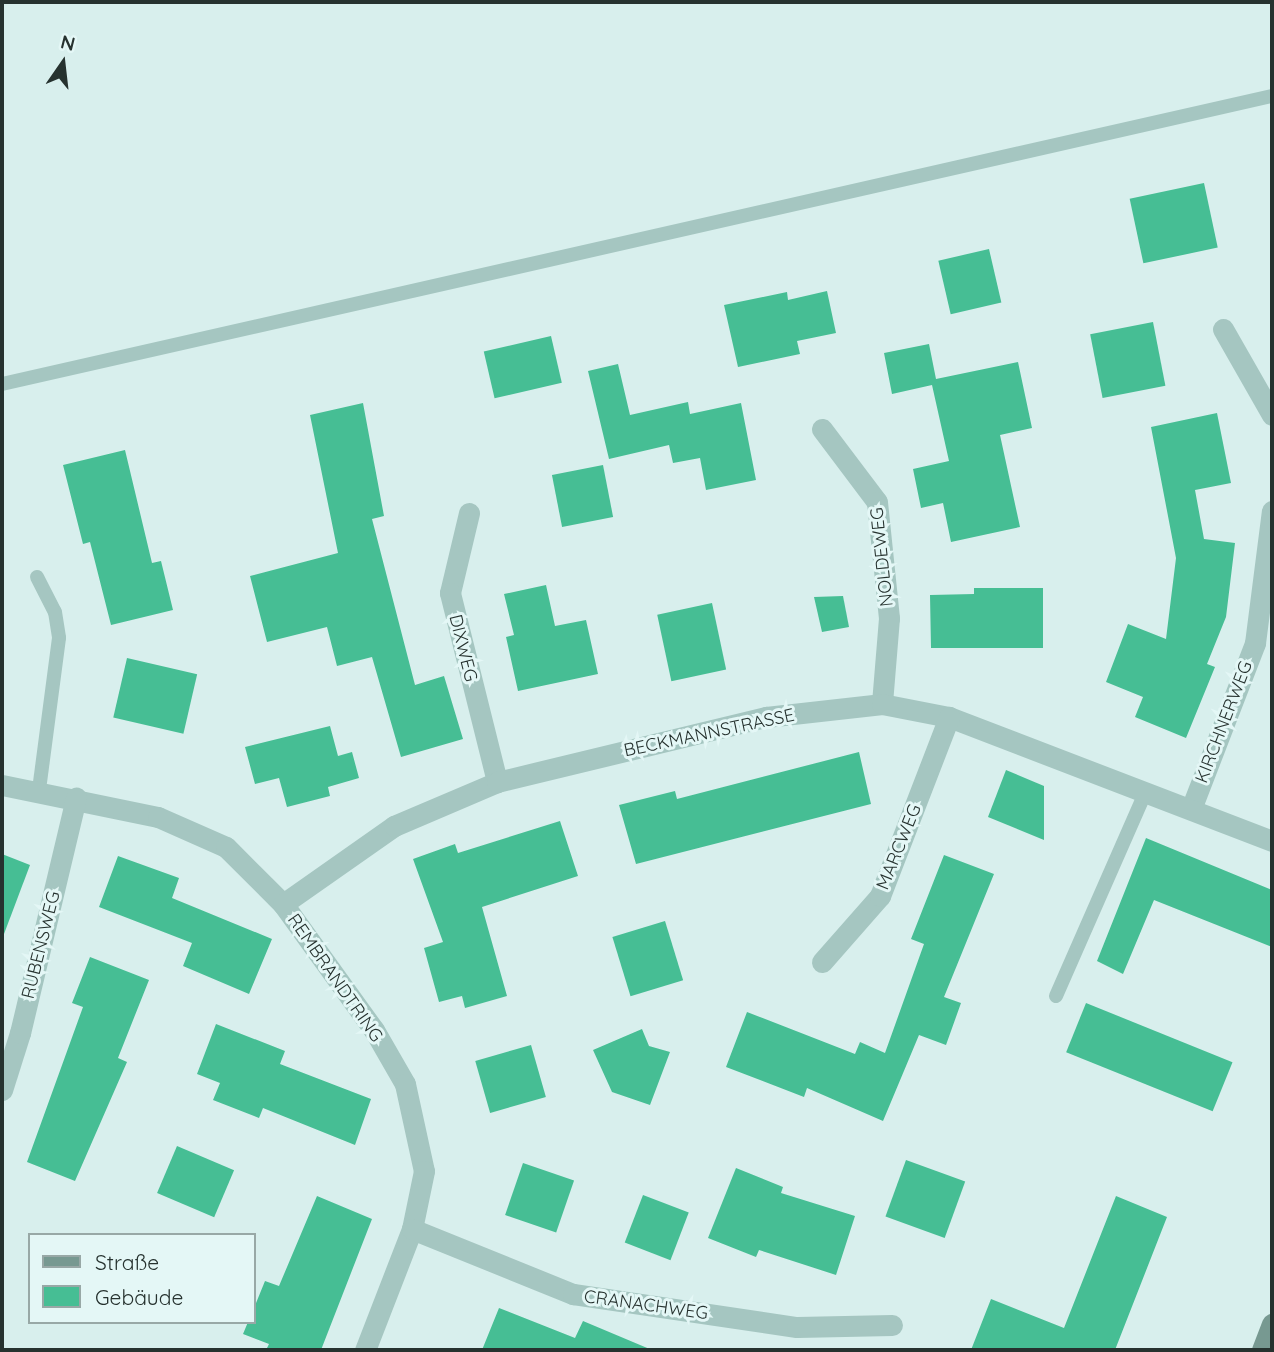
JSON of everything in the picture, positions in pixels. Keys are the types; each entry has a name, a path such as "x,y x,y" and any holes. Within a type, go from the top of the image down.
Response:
{"street":[{"path":"1223,329 1272,415"},
{"name":"NOLDEWEG","path":"822,429 877,502 889,618 882,704"},
{"name":"KIRCHNERWEG","path":"1191,808 1255,643 1272,510"},
{"name":"DIXWEG","path":"468,513 450,593 497,782"},
{"name":"BECKMANNSTRASSE","path":"283,904 394,826 497,782 766,717 882,704 949,717 1272,841"},
{"name":"MARCWEG","path":"822,962 880,896 949,717"},
{"name":"REMBRANDTRING","path":"2,785 39,790 158,817 226,847 283,904 374,1031 405,1084 424,1171 412,1228 365,1350"},
{"name":"RUBENSWEG","path":"2,1090 20,1033 76,799"},
{"name":"CRANACHWEG","path":"412,1228 573,1294 797,1327 892,1325"},
{"path":"1262,1350 1272,1324"}],"lane":[{"path":"2,384 1272,96"},
{"path":"37,577 55,612 59,638 39,790"},
{"path":"1056,996 1146,791"}],"building":[{"path":"1204,183 1218,248 1143,263 1130,199"},
{"path":"989,249 1001,303 951,314 938,261"},
{"path":"827,291 836,333 797,341 800,354 738,367 724,305 787,292 788,300"},
{"path":"1153,322 1165,386 1103,398 1090,334"},
{"path":"551,336 562,383 495,398 484,352"},
{"path":"929,344 936,379 1018,362 1032,428 1000,435 1020,527 951,542 943,503 921,508 913,469 949,461 932,385 892,394 884,353"},
{"path":"618,364 630,415 688,402 690,414 741,403 756,480 706,490 700,458 673,463 669,445 609,459 588,371"},
{"path":"363,403 384,516 372,519 415,685 444,676 463,739 401,757 372,657 337,666 327,627 267,642 250,576 338,553 310,415"},
{"path":"1217,413 1231,483 1195,490 1204,539 1235,543 1226,617 1207,664 1215,667 1186,738 1135,717 1143,697 1106,682 1128,624 1166,639 1176,558 1151,427"},
{"path":"125,450 152,563 161,561 173,610 111,625 90,542 83,544 63,465"},
{"path":"603,465 613,517 562,527 552,475"},
{"path":"546,585 555,626 586,620 598,674 518,691 506,637 514,635 504,594"},
{"path":"974,588 1043,588 1043,648 931,648 930,595 974,594"},
{"path":"843,596 849,627 822,632 814,597"},
{"path":"712,603 726,670 671,681 657,615"},
{"path":"127,658 197,674 183,734 113,717"},
{"path":"330,726 338,756 352,752 359,778 328,787 330,796 287,807 279,778 255,784 245,747"},
{"path":"859,752 871,804 636,864 619,805 675,791 677,799"},
{"path":"1006,770 1044,786 1044,840 988,817"},
{"path":"560,821 578,876 482,907 507,996 465,1008 462,996 439,1002 424,948 443,942 413,859 455,844 458,853"},
{"path":"1146,838 1272,890 1272,947 1154,900 1123,974 1097,961"},
{"path":"2,854 30,865 4,934 2,934"},
{"path":"944,855 994,874 944,997 961,1003 946,1045 919,1035 883,1121 807,1088 804,1097 726,1067 747,1012 855,1054 860,1042 885,1053 924,944 911,939"},
{"path":"118,856 179,878 172,898 272,939 249,994 183,966 192,943 99,907"},
{"path":"665,921 683,980 631,996 612,937"},
{"path":"90,957 149,980 118,1058 127,1062 75,1181 27,1162 83,1007 72,1003"},
{"path":"1086,1003 1232,1062 1213,1111 1066,1052"},
{"path":"216,1024 285,1051 280,1064 371,1099 355,1145 263,1108 259,1118 213,1100 220,1083 197,1074"},
{"path":"642,1029 649,1046 670,1052 650,1105 612,1092 593,1050"},
{"path":"531,1045 546,1097 490,1113 475,1061"},
{"path":"177,1146 234,1170 214,1217 157,1193"},
{"path":"906,1160 965,1182 945,1238 885,1216"},
{"path":"523,1163 574,1181 556,1233 505,1215"},
{"path":"736,1168 783,1187 781,1193 855,1216 836,1275 759,1250 756,1257 708,1238"},
{"path":"643,1195 689,1213 670,1260 625,1243"},
{"path":"317,1196 372,1219 321,1350 266,1350 269,1344 243,1334 247,1324 256,1324 256,1303 265,1281 279,1286"},
{"path":"1116,1196 1167,1217 1115,1350 971,1350 991,1299 1064,1328"},
{"path":"499,1308 575,1338 583,1321 652,1350 482,1350"}]}
